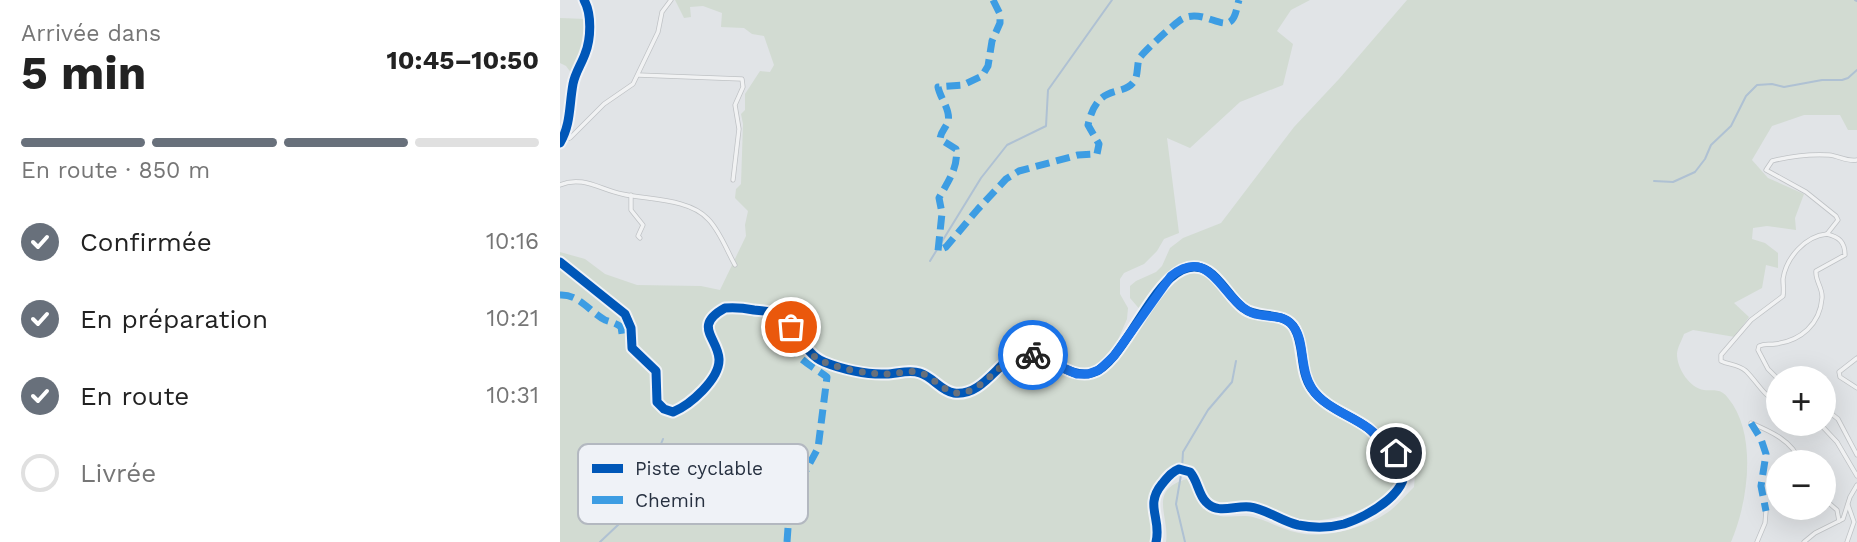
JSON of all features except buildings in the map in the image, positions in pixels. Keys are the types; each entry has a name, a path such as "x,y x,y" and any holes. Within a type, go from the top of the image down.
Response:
{"street":[{"path":"561,142 569,121 574,77 585,55 589,39 589,13 584,0"},
{"path":"561,142 570,138 594,112 632,84 658,32 662,12 671,0"},
{"path":"638,75 742,79 743,87 736,105 739,129 733,180"},
{"path":"1766,395 1745,370 1723,363 1721,355 1745,326 1783,296 1783,279 1800,246 1827,234 1838,220 1806,192 1766,170 1772,161 1793,156 1829,155 1849,161 1857,160"},
{"path":"560,186 567,182 582,182 631,195 680,203 708,218 735,265"},
{"path":"631,195 631,210 643,225 639,230 640,238"},
{"path":"1766,366 1758,350 1763,343 1777,344 1797,337 1808,332 1814,324 1822,298 1816,271 1845,255 1843,243 1839,238 1827,234"},
{"path":"560,262 625,314 631,328 632,348 654,368 657,375 655,398 660,406 668,411 681,409 718,369 719,356 708,333 710,321 719,311 733,307 767,311 783,317 809,351 824,362 879,374 921,373 951,393 967,392 982,384 1007,361 1019,354 1034,355 1082,374 1099,370 1114,356 1171,276 1188,267 1205,270 1249,312 1280,317 1292,325 1311,389 1325,402 1370,429 1401,458 1405,468 1403,484 1396,493 1347,523 1315,527 1282,521 1251,508 1213,508 1203,500 1191,472 1179,469 1171,473 1153,496 1152,503 1158,523 1156,542"},
{"path":"1857,358 1839,372 1840,377 1857,388"},
{"path":"1836,417 1857,455"},
{"path":"1751,423 1787,442 1794,450"},
{"path":"1831,436 1857,476"},
{"path":"1804,542 1845,515 1857,485"},
{"path":"1847,542 1854,522 1848,505"},
{"path":"1836,509 1839,521"},
{"path":"1757,542 1765,523 1766,511"}],"shaded area":[{"path":"675,0 1310,0 1291,10 1277,31 1293,44 1283,85 1240,102 1190,148 1167,138 1179,233 1164,239 1144,264 1124,273 1120,279 1120,294 1128,308 1127,319 1117,342 1122,348 1169,279 1187,269 1207,276 1241,313 1280,323 1291,332 1299,372 1309,393 1323,407 1359,428 1394,459 1400,472 1397,484 1389,495 1360,511 1325,519 1298,520 1254,505 1215,502 1204,492 1192,468 1175,465 1166,473 1148,500 1156,526 1152,542 560,542 560,252 585,259 605,274 637,285 701,286 720,290 746,236 748,211 735,198 736,189 741,184 741,114 745,110 745,94 760,71 770,72 774,65 764,36 752,34 744,28 721,27 722,13 703,6 690,7 691,17 684,18"},
{"path":"1407,0 1857,0 1857,130 1848,130 1840,115 1804,115 1772,126 1752,160 1768,178 1804,194 1795,218 1796,230 1767,226 1753,228 1752,239 1765,243 1778,253 1778,268 1766,265 1762,288 1734,303 1749,317 1735,337 1693,330 1684,334 1677,352 1679,366 1689,382 1704,390 1723,393 1737,413 1744,430 1747,449 1745,489 1731,542 1166,542 1164,497 1167,490 1187,479 1200,502 1211,513 1253,517 1293,532 1310,534 1334,533 1371,522 1391,510 1414,487 1415,474 1411,461 1383,440 1373,425 1321,395 1308,370 1300,328 1295,321 1281,312 1257,311 1246,307 1213,269 1197,263 1177,267 1167,276 1142,312 1130,298 1130,286 1156,272 1162,266 1170,248 1183,238 1221,223 1294,127"},
{"path":"560,18 586,19 584,45 572,74 560,63"}],"waterway":[{"path":"930,261 981,178 1007,145 1046,126 1048,90 1112,0"},
{"path":"1654,181 1673,182 1695,172 1711,145 1731,126 1746,96 1757,85 1772,84 1784,87 1822,80 1842,80 1857,70"},
{"path":"1185,542 1176,504 1183,452 1208,410 1232,382 1236,361"},
{"path":"661,444 663,439"},
{"path":"600,542 619,524"}],"marked path":[{"path":"993,0 1000,14 1000,23 992,41 988,66 982,76 963,85 938,87 949,118 940,139 956,149 952,175 939,198 942,213 938,251 946,247 1006,179 1019,171 1078,155 1097,154 1099,144 1088,125 1098,102 1104,96 1130,86 1136,78 1141,56 1179,21 1197,16 1228,23 1234,16 1239,0"},
{"path":"560,295 573,297 600,317 621,327 623,340"},
{"path":"791,327 789,336 793,350 827,377 818,448 808,467"},
{"path":"1751,423 1766,454"},
{"path":"1766,454 1761,486 1766,511"},
{"path":"787,542 788,524"}],"cycle path":[{"path":"560,143 568,122 574,80 588,41 590,27 584,0"},
{"path":"560,262 625,314 631,328 632,348 656,371 657,402 664,409 673,412 688,404 715,375 718,352 708,327 715,314 725,308 776,313 782,316 811,353 831,365 871,374 916,372 949,392 965,393 983,383 1013,356 1021,353 1039,356 1074,372 1092,373 1106,365 1161,288 1176,274 1191,267 1208,271 1249,312 1278,317 1291,323 1300,343 1305,375 1317,396 1368,428 1396,453 1404,471 1396,491 1377,508 1344,524 1315,527 1292,523 1256,508 1221,509 1211,506 1203,499 1190,472 1179,469 1171,473 1154,499 1156,542"}],"way so far":[{"path":"791,327 809,351 824,362 879,374 921,373 947,391 958,394 982,384 1011,357 1026,353 1033,355"}],"route":[{"path":"1033,355 1077,374 1099,370 1114,356 1171,276 1185,268 1197,267 1213,275 1249,312 1280,317 1289,322 1295,329 1304,372 1311,389 1325,402 1370,429 1396,453"}]}
